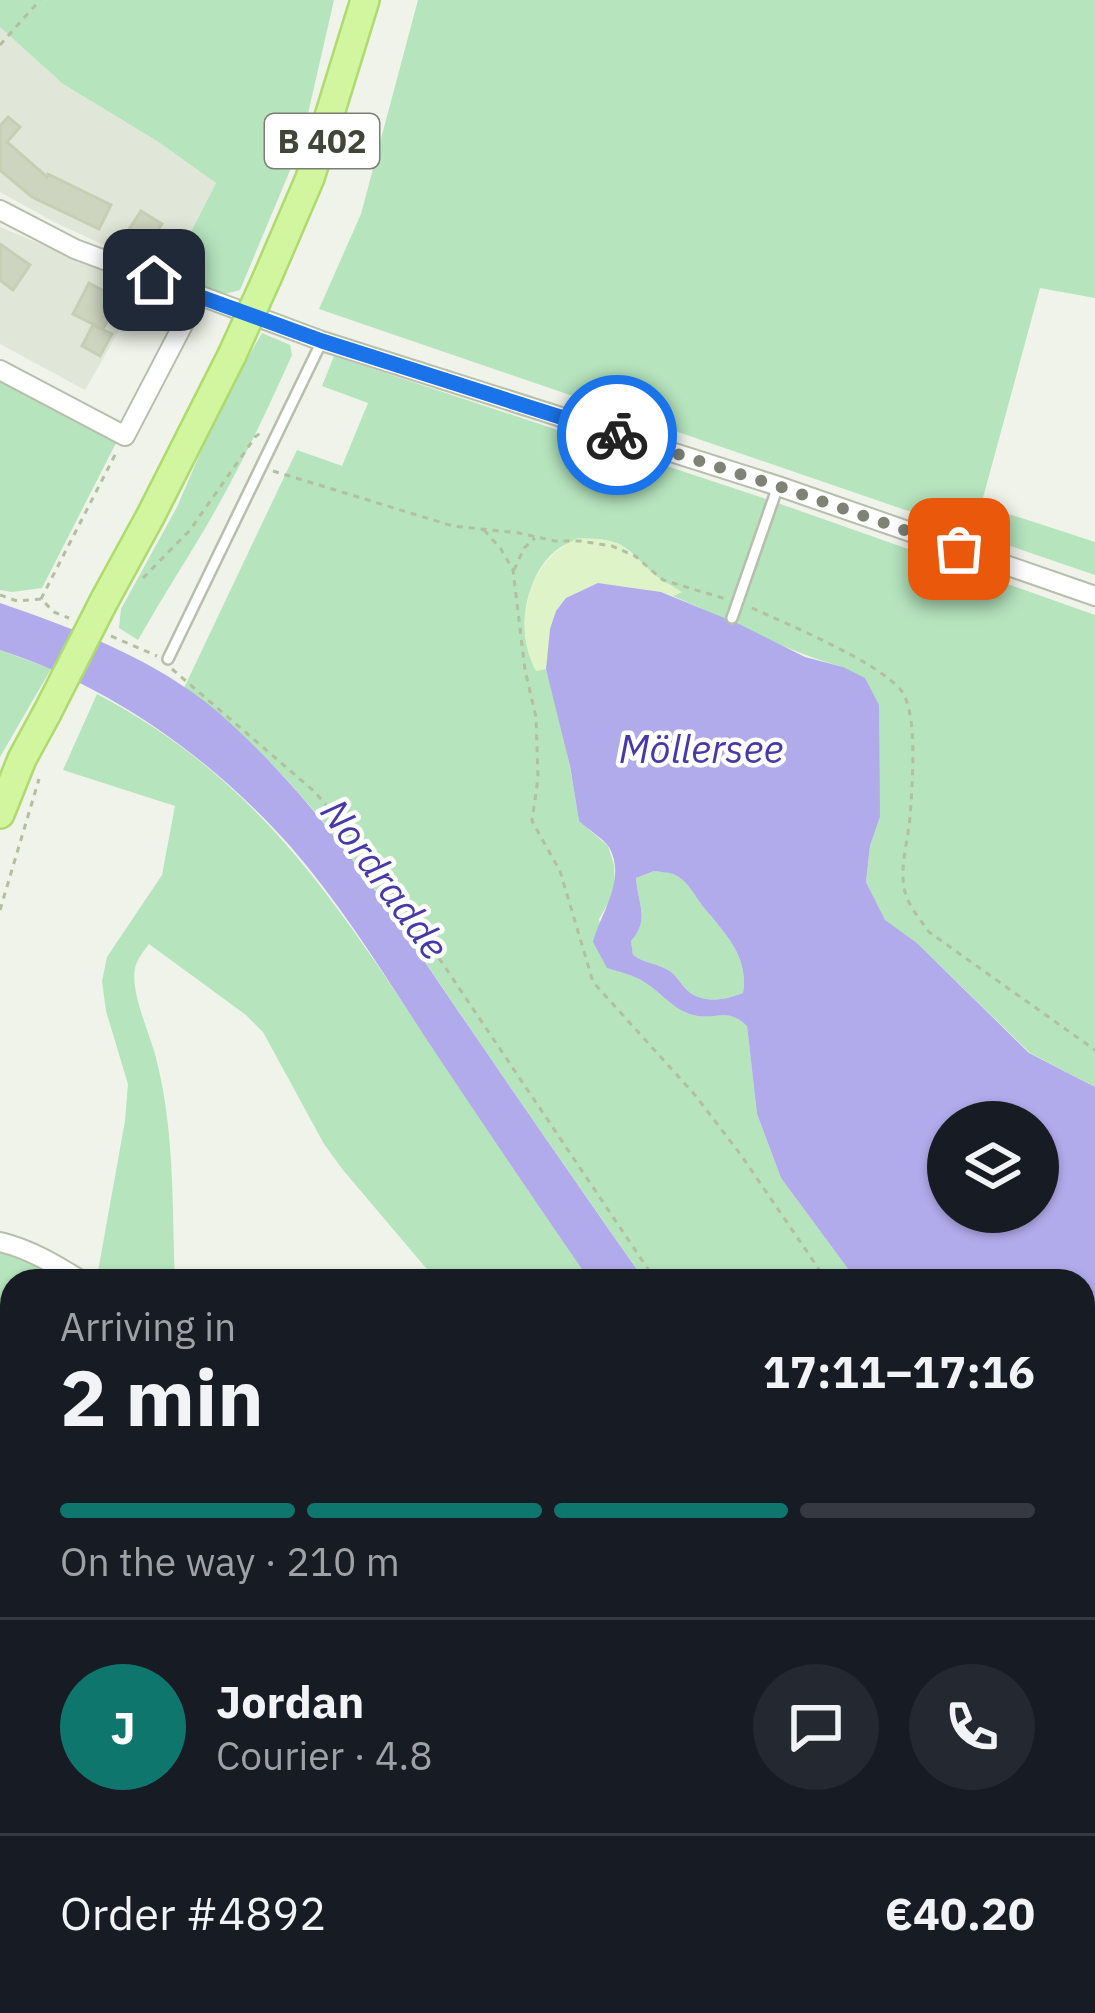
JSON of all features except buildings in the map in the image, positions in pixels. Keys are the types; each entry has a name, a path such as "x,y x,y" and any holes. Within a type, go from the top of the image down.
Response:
{"main road":[{"name":"B 402","path":"0,814 22,759 151,515 267,278 310,178 365,0"}],"street":[{"path":"0,209 75,249 322,341 778,486 1095,596"},
{"path":"0,370 125,436 198,296"},
{"path":"0,1242 62,1269"}],"lane":[{"path":"168,659 322,341"},
{"path":"732,618 778,486"}],"path":[{"path":"0,45 40,0"},
{"path":"0,30 8,37"},
{"path":"135,587 190,530 256,436 281,422"},
{"path":"0,595 17,601 40,599 125,436"},
{"path":"260,467 453,526 612,547 635,556 663,580 737,601 890,679 905,694 911,720 910,819 903,865 910,904 929,932 1095,1051"},
{"path":"483,529 513,570 525,670 536,717 538,778 532,821 560,871 593,982 695,1095 819,1269"},
{"path":"513,570 536,537"},
{"path":"168,659 173,673 209,698 315,792 359,844 648,1269"},
{"path":"0,910 41,771"}],"shaded area":[{"path":"0,0 334,0 301,144 240,290 225,294 169,275 216,183 63,84 0,27"},
{"path":"418,0 1095,0 1095,298 1040,288 981,505 1095,542 1095,575 319,309 361,214"},
{"path":"0,27 63,84 216,183 169,275 0,192"},
{"path":"0,227 144,287 85,390 0,344"},
{"path":"262,333 290,345 292,355 230,483 138,640 119,628 121,609 177,507 221,405"},
{"path":"334,356 772,501 1095,615 1095,1087 1030,1053 917,943 885,921 866,882 870,846 880,817 843,667 778,644 673,596 681,592 626,548 611,541 576,540 549,557 540,570 527,601 525,634 536,670 546,669 552,688 579,821 608,846 614,865 615,891 599,919 607,968 640,980 686,1013 727,1015 747,1026 757,1114 781,1178 848,1269 637,1269 337,839 266,758 184,688 297,450 342,466 368,403 322,386"},
{"path":"0,380 116,443 42,588 12,592 0,590"},
{"path":"0,650 51,669 0,757"},
{"path":"97,694 153,727 246,802 322,888 357,936 582,1269 427,1269 324,1144 263,1032 149,944 137,961 134,978 167,1113 175,1269 98,1269 128,1084 102,981 107,957 162,875 175,806 63,770"},
{"path":"654,871 683,880 728,937 743,969 743,993 701,998 671,972 633,955 631,941 641,919 636,878"},
{"path":"0,1253 40,1269 0,1269"}],"sand":[{"path":"578,538 621,545 682,592 673,596 598,583 550,629 546,669 536,671 525,633 529,595 547,561"}],"water":[{"name":"Möllersee","path":"598,583 661,592 805,657 865,678 879,705 880,817 870,846 866,882 885,920 917,943 1029,1053 1095,1087 1095,1269 848,1269 781,1178 757,1114 747,1026 727,1015 686,1013 640,980 607,968 593,942 611,895 614,859 609,847 579,821 546,669 550,629 566,598","holes":["654,871 683,880 728,937 743,969 743,993 701,998 671,972 633,955 631,941 641,919 636,878"]},
{"path":"0,603 86,635 169,677 219,713 255,747 321,819 380,897 637,1269 582,1269 345,917 261,815 194,756 121,705 0,650"}],"way so far":[{"path":"617,435 959,549"}],"route":[{"path":"154,280 322,341 617,435"}],"water label":[{"name":"Nordradde","path":"385,879"}]}
